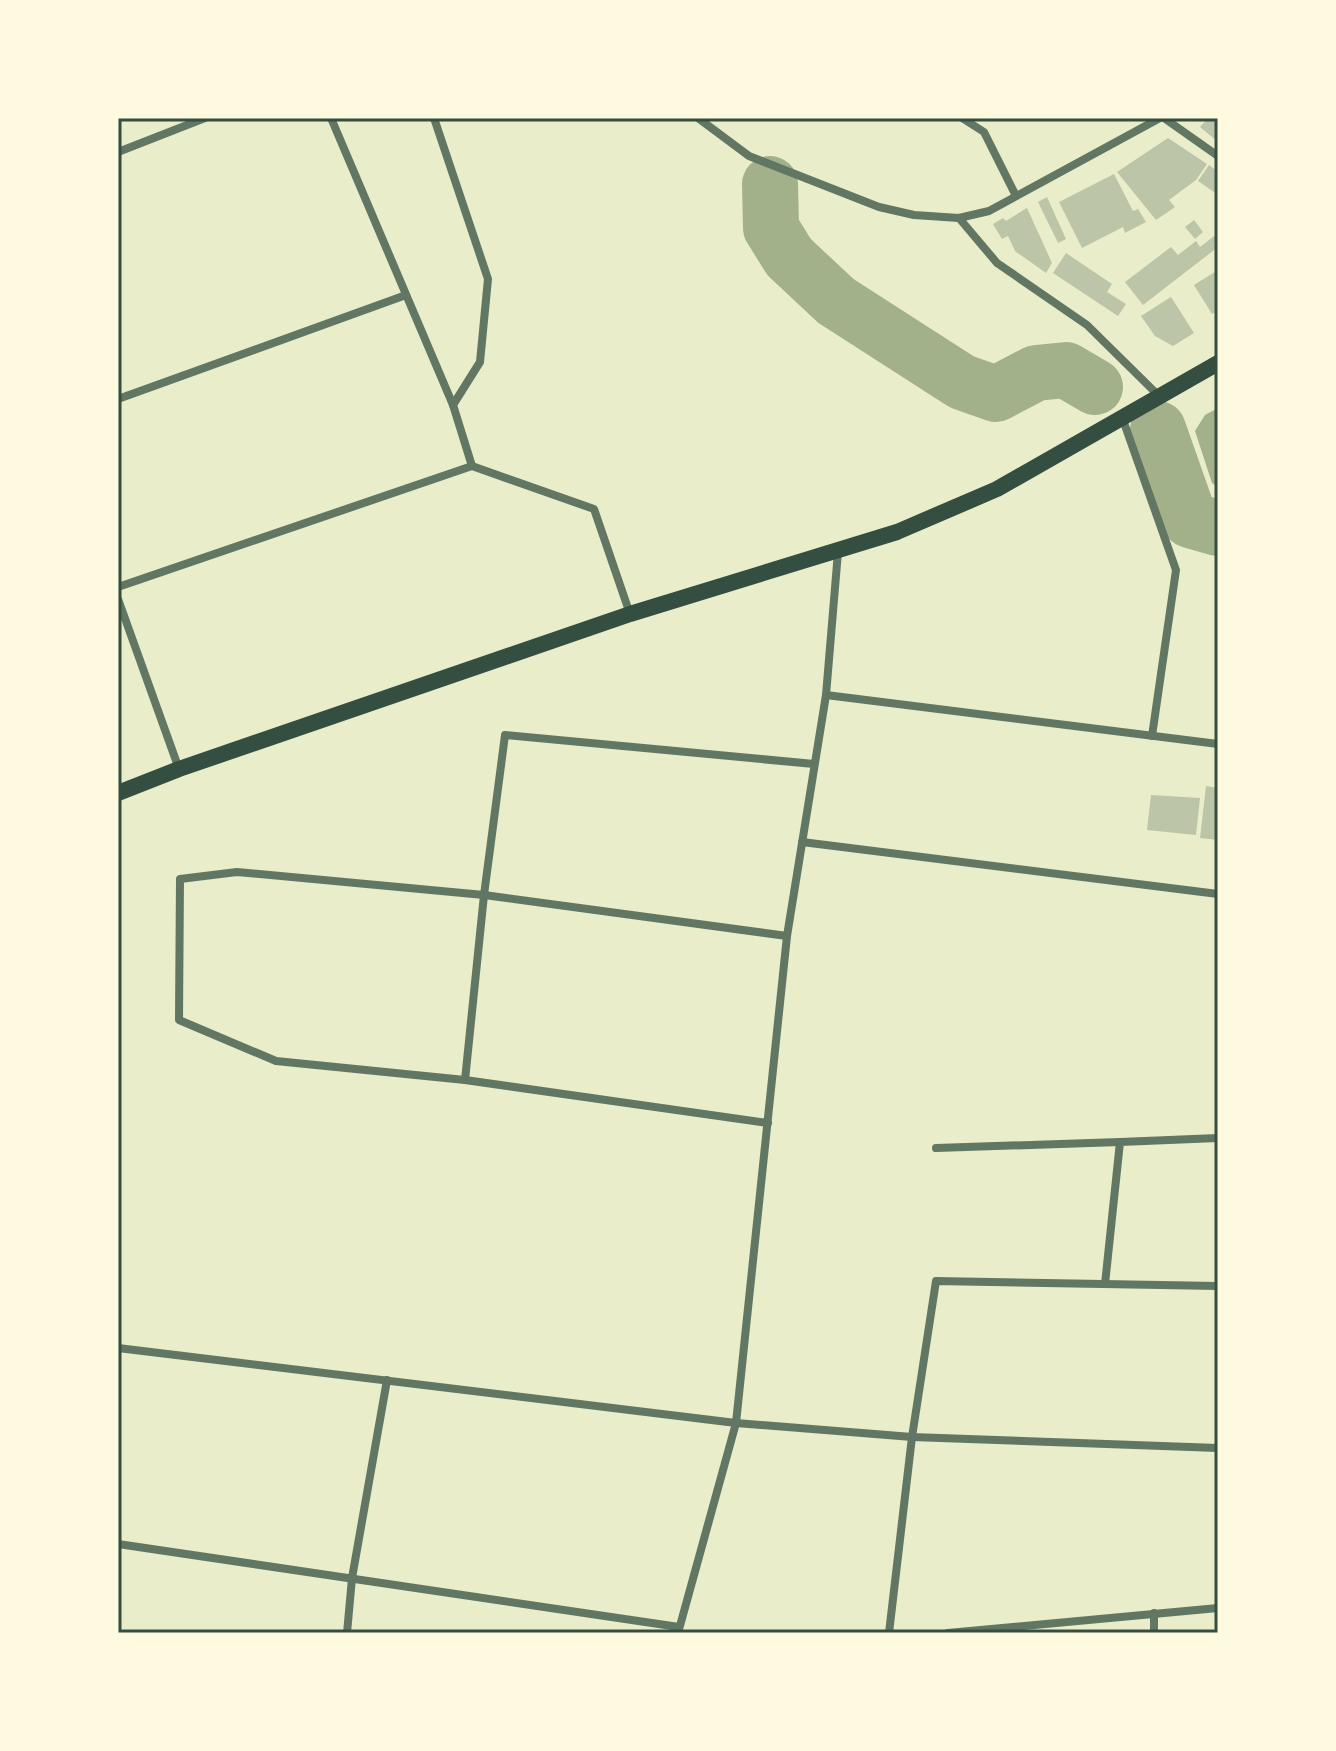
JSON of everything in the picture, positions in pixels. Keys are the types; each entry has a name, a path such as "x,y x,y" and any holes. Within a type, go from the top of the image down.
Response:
{"main road":[{"path":"118,793 179,769 630,614 897,532 997,489 1218,363"}],"street":[{"path":"118,152 205,118"},
{"path":"331,118 453,405 472,466"},
{"path":"434,118 488,279 480,362 453,405"},
{"path":"698,118 749,156 879,207 914,215 959,218 989,211 1162,118 1218,156"},
{"path":"962,118 984,132 1016,196"},
{"path":"959,218 997,263 1087,325 1159,396"},
{"path":"118,399 406,295"},
{"path":"1121,417 1176,570 1152,736"},
{"path":"118,587 472,466 594,509 630,614"},
{"path":"118,1544 678,1630 736,1423 787,936 826,695 838,552"},
{"path":"118,599 179,769"},
{"path":"826,695 1218,744"},
{"path":"465,1080 484,895 505,735 814,764"},
{"path":"802,842 1218,894"},
{"path":"768,1123 465,1080 276,1061 179,1020 180,879 237,872 484,895 787,936"},
{"path":"936,1148 1218,1138"},
{"path":"1105,1284 1120,1142"},
{"path":"889,1633 912,1437 936,1281 1218,1286"},
{"path":"118,1348 736,1423 912,1437 1218,1448"},
{"path":"347,1633 352,1578 387,1380"},
{"path":"948,1633 1011,1630 1218,1608"},
{"path":"1154,1613 1154,1633"}],"shaded area":[{"path":"1218,408 1218,487 1212,483 1195,431 1205,415"}],"building":[{"path":"1208,118 1218,118 1218,142 1200,127"},
{"path":"1168,138 1207,164 1196,180 1169,200 1175,207 1156,220 1117,172"},
{"path":"1209,165 1218,172 1218,186 1214,192 1198,181"},
{"path":"1114,174 1133,211 1138,209 1146,222 1125,233 1123,227 1082,248 1059,202"},
{"path":"1047,197 1066,239 1058,243 1038,202"},
{"path":"1027,208 1052,263 1046,273 1015,251 1008,236 1002,239 993,224 1003,218 1006,221"},
{"path":"1194,220 1203,232 1195,239 1185,227"},
{"path":"1218,233 1218,247 1143,305 1125,282 1171,247 1178,255 1196,241 1200,247"},
{"path":"1066,253 1112,284 1107,292 1126,304 1118,316 1053,273"},
{"path":"1218,270 1218,311 1212,314 1194,285"},
{"path":"1171,297 1194,333 1173,346 1155,336 1141,316"},
{"path":"1206,786 1218,788 1218,840 1200,838"},
{"path":"1151,795 1200,798 1196,835 1147,830"}],"waterway":[{"path":"770,184 771,228 789,257 836,301 962,382 996,394 1036,373 1066,370 1095,387"},
{"path":"1158,429 1190,520 1218,528"}]}
